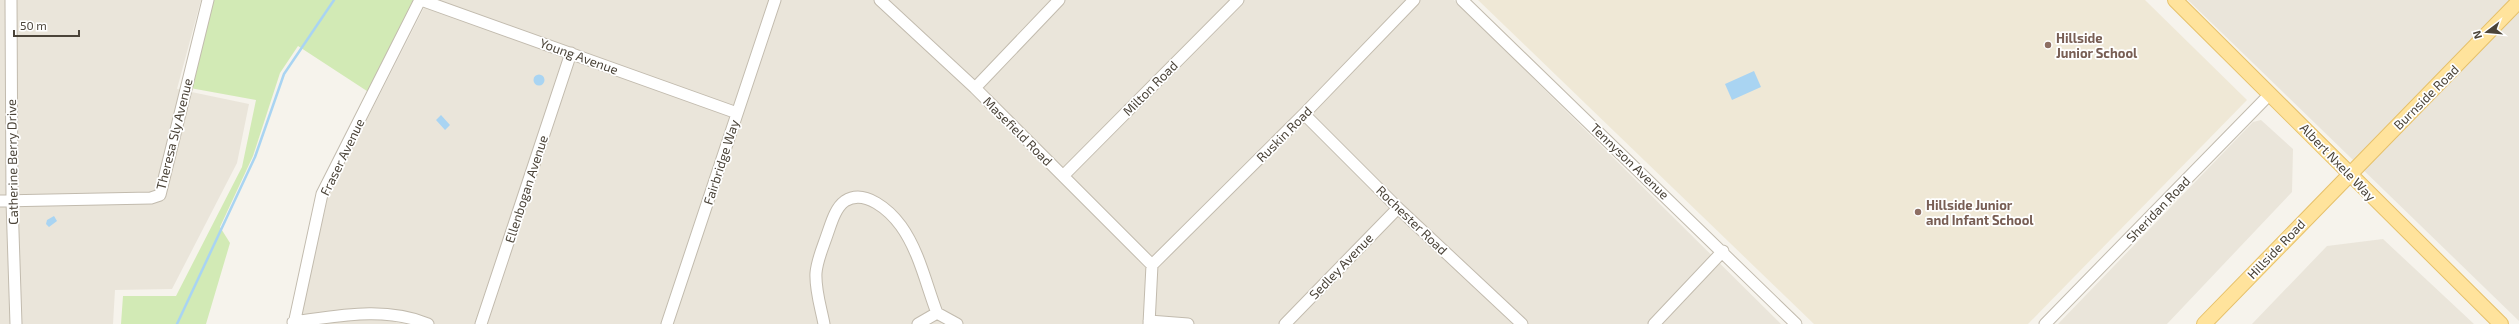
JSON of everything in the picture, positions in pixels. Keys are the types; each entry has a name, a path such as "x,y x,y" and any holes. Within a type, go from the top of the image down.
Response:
{"main road":[{"name":"Albert Nxele Way","path":"2175,0 2501,324"},
{"name":"Burnside Road","path":"2349,174 2519,1"},
{"name":"Hillside Road","path":"2204,324 2349,174"}],"street":[{"name":"Catherine Berry Drive","path":"11,0 12,201 16,324"},
{"name":"Theresa Sly Avenue","path":"12,201 151,198 160,195 208,0"},
{"name":"Young Avenue","path":"420,0 737,113"},
{"name":"Fraser Avenue","path":"293,323 322,194 420,0"},
{"name":"Fairbridge Way","path":"667,324 775,0"},
{"name":"Masefield Road","path":"880,0 975,88 1152,265"},
{"path":"975,88 1059,0"},
{"name":"Milton Road","path":"1062,176 1238,0"},
{"name":"Ruskin Road","path":"1152,265 1304,114 1414,0"},
{"name":"Tennyson Avenue","path":"1462,0 1723,251 1796,324"},
{"name":"Ellenbogan Avenue","path":"481,324 571,53"},
{"name":"Sheridan Road","path":"2045,324 2270,94"},
{"name":"Rochester Road","path":"1304,114 1398,208 1522,324"},
{"path":"824,324 816,273 820,254 836,212 845,201 853,197 867,198 879,204 900,226 913,247 937,313 957,324"},
{"path":"0,201 12,201"},
{"name":"Sedley Avenue","path":"1285,324 1398,208"},
{"path":"1654,324 1723,251"},
{"path":"1152,265 1149,322 1188,324"},
{"path":"293,323 376,313 400,316 428,324"},
{"path":"918,324 937,313"}],"shaded area":[{"path":"0,0 201,0 177,89 249,104 237,163 172,289 115,290 113,324 0,324"},
{"path":"428,0 1454,0 1781,324 299,324 328,196"},
{"name":"Hillside Junior and Infant School","path":"1478,0 2145,0 2247,100 2028,324 1814,324"},
{"path":"2188,0 2519,0 2519,321"},
{"path":"2261,120 2293,149 2292,192 2167,324 2058,324 2253,122"},
{"path":"2383,239 2474,324 2252,324 2327,246"}],"green space":[{"path":"213,0 417,0 370,93 298,46 280,73 253,156 220,227 230,243 206,324 121,324 123,296 176,296 242,167 256,100 190,88"}],"water":[{"path":"1754,71 1761,87 1732,100 1725,84"},
{"path":"537,75 541,75 543,76 543,84 537,85 534,82 534,78"},
{"path":"441,115 450,125 445,130 436,120"},
{"path":"54,216 57,221 49,227 46,224 47,220"}],"waterway":[{"path":"177,324 255,157 284,74 334,0"}],"place":[{"name":"Hillside Junior School","path":"2048,45"},
{"name":"Hillside Junior and Infant School","path":"1918,212"}]}
